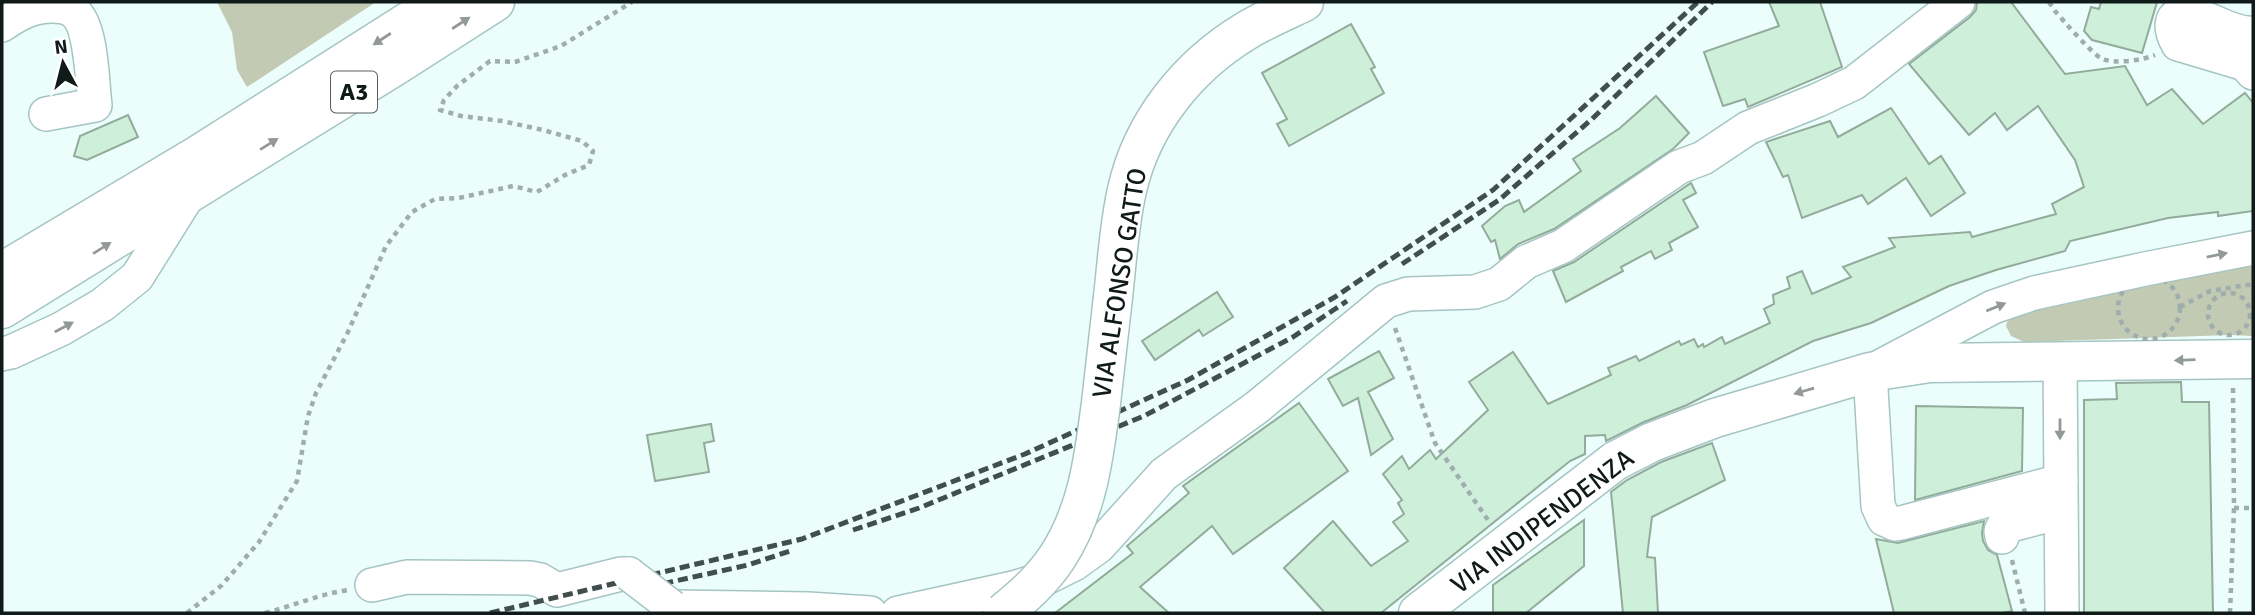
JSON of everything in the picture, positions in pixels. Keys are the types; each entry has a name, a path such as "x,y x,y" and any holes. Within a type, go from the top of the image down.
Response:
{"main road":[{"name":"A3","path":"2,309 199,176 439,2"},
{"name":"A3","path":"2,272 199,176 495,2"},
{"name":"VIA ALFONSO GATTO","path":"1003,613 1027,594 1045,573 1058,556 1079,516 1095,452 1127,190 1140,148 1162,110 1188,77 1212,54 1247,30 1304,2"},
{"name":"VIA INDIPENDENZA","path":"1418,613 1615,461 1652,442 1715,418 1870,372 1930,363 2243,359"}],"street":[{"path":"1873,67 1879,53 1941,2"},
{"path":"898,613 1017,587 1048,577 1074,564 1099,547 1164,474 1256,408 1386,301 1408,294 1475,292 1499,284 1526,262 1563,246 1679,167 1703,158 1748,128 1854,83 1958,2"},
{"path":"2,25 18,13 38,6 60,6 74,11 84,25 95,105 46,114"},
{"path":"2253,33 2243,33 2190,14 2178,15 2172,21 2171,29 2178,44 2245,64 2253,73"},
{"path":"2,354 61,329 102,305 137,277 199,176"},
{"path":"2061,485 1895,524 1889,522 1884,519 1878,506 1870,372 1993,307 2034,293 2253,248"},
{"path":"1957,326 1948,335 1947,348 1954,356 1974,362"},
{"path":"2060,360 2062,613"},
{"path":"2007,548 2001,531 2003,527 2045,516 2044,506 1996,515 1995,504 2061,485"},
{"path":"372,585 407,577 516,578 540,580 557,590 629,574 672,607 808,609 870,613"}],"path":[{"path":"187,613 222,585 259,542 297,481 308,416 316,393 348,332 386,246 412,212 435,199 459,198 513,186 537,192 589,164 593,151 582,141 502,121 481,120 440,110 444,100 457,86 490,61 515,62 561,46 632,2"},
{"path":"2049,2 2101,59 2143,60"},
{"path":"2146,277 2166,282 2178,298 2180,307 2179,317 2169,332 2152,339 2132,334 2125,327 2118,310 2123,292 2129,285 2146,277"},
{"path":"2180,307 2210,291 2253,284"},
{"path":"2235,294 2249,307 2249,320 2237,334 2224,334 2218,332 2210,322 2209,309 2216,298 2235,294"},
{"path":"1386,301 1434,443 1507,544"},
{"path":"2230,613 2243,359"},
{"path":"2234,508 2253,508"},
{"path":"2007,548 2025,613"},
{"path":"265,613 287,608 313,597 372,585"}],"green space":[{"path":"217,2 376,2 247,87 237,70 232,32"},
{"path":"2253,258 2253,336 2024,342 2011,336 2006,326 2009,315"}],"building":[{"path":"1769,2 1820,2 1842,67 1748,107 1745,99 1723,106 1704,52 1779,26"},
{"path":"1977,2 2011,2 2065,74 2125,66 2147,105 2172,89 2203,124 2245,93 2253,103 2253,211 2218,216 2218,212 2168,218 2070,241 2065,251 1949,286 1871,323 1813,341 1687,405 1606,441 1605,435 1585,436 1585,454 1570,461 1381,613 1325,613 1284,568 1333,521 1371,566 1408,541 1393,522 1404,514 1398,503 1402,500 1383,474 1402,456 1409,469 1430,450 1436,459 1488,410 1469,382 1513,352 1548,404 1611,375 1608,368 1636,356 1639,361 1679,341 1681,345 1694,339 1698,347 1703,344 1704,347 1722,337 1725,344 1770,323 1764,309 1774,304 1773,295 1790,288 1787,277 1802,271 1812,294 1851,277 1843,267 1895,247 1889,238 1970,232 1972,237 2056,214 2052,204 2084,187 2075,160 2038,106 2007,130 1995,113 1969,135 1909,64 1970,17 1976,10"},
{"path":"2101,2 2157,2 2142,53 2092,40 2084,31 2091,7 2099,9"},
{"path":"1351,24 1375,67 1371,69 1384,93 1289,146 1277,124 1287,119 1262,73"},
{"path":"1656,96 1689,133 1673,149 1554,229 1518,244 1500,259 1495,240 1491,242 1482,226 1505,206 1519,200 1524,212 1581,171 1573,159 1620,128"},
{"path":"1891,108 1929,164 1941,156 1965,193 1931,216 1906,178 1868,204 1862,195 1802,218 1788,175 1783,177 1766,142 1830,121 1838,137"},
{"path":"128,115 138,137 87,160 74,156 80,136"},
{"path":"1691,183 1696,193 1683,200 1698,227 1669,243 1672,250 1655,259 1651,251 1621,267 1623,271 1566,302 1553,271 1574,262"},
{"path":"1217,292 1233,317 1203,336 1199,330 1155,360 1142,341"},
{"path":"1379,351 1394,378 1368,392 1393,439 1371,455 1358,398 1343,406 1328,379"},
{"path":"2181,382 2182,402 2209,402 2213,613 2084,613 2084,400 2117,399 2116,383"},
{"path":"1299,403 1348,471 1233,554 1212,526 1140,587 1169,613 1055,613 1133,553 1127,546 1189,493 1183,486"},
{"path":"1916,406 2023,408 2022,471 1915,500"},
{"path":"711,424 714,441 704,443 709,472 655,481 647,435"},
{"path":"1712,443 1725,480 1652,517 1647,557 1655,558 1658,613 1623,613 1611,492 1661,462"},
{"path":"1584,520 1584,566 1526,613 1493,613 1493,585"},
{"path":"1984,521 1983,541 1988,550 1997,555 2012,611 1894,613 1876,539 1898,543"}],"railway":[{"path":"490,613 802,539 1025,454 1188,380 1335,297 1493,190 1698,2"},
{"path":"1402,264 1499,200 1592,119 1712,2"},
{"path":"853,530 919,508 1144,416 1293,337 1347,301"},
{"path":"634,590 748,565 793,550"}]}
